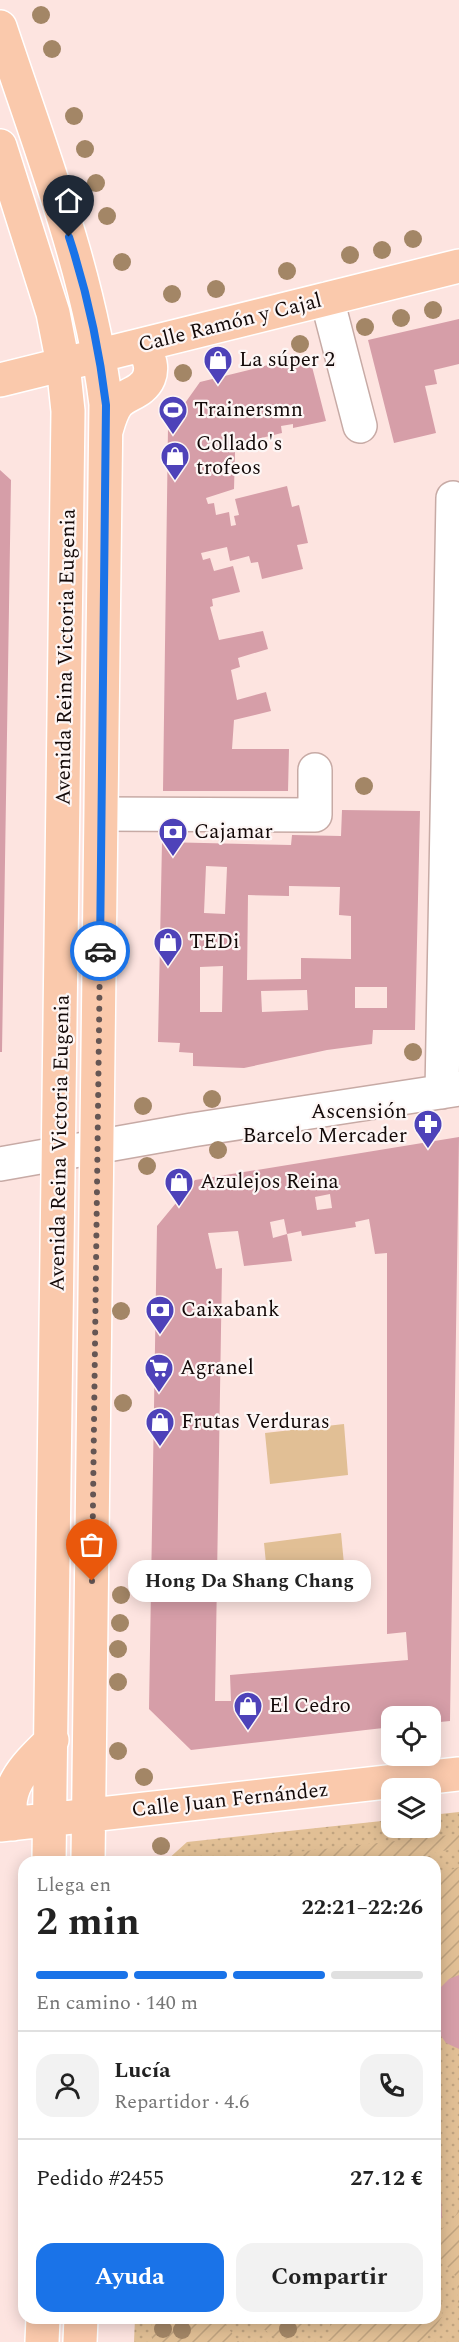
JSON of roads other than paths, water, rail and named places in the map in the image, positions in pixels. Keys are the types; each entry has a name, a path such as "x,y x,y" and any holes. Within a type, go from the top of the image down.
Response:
{"main road":[{"name":"Avenida Reina Victoria Eugenia","path":"0,27 77,262 100,356 106,405 88,1856"},
{"name":"Avenida Reina Victoria Eugenia","path":"0,146 50,302 63,364 68,423 50,1856"},
{"name":"Calle Ramón y Cajal","path":"0,380 459,266"},
{"path":"106,432 116,405 123,398 141,388 147,381 151,366 149,358 146,351 138,346"},
{"path":"6,1824 5,1807 10,1780 21,1765 39,1753 52,1740"},
{"name":"Calle Juan Fernández","path":"6,1824 459,1774"},
{"path":"42,2342 43,2324"},
{"path":"80,2342 81,2324"}],"street":[{"path":"327,299 360,426"},
{"path":"0,1164 192,1130 451,1090 453,498"},
{"path":"101,814 315,815 315,770"}],"place":[{"name":"La súper 2","path":"218,386"},
{"name":"Trainersmn","path":"173,436"},
{"name":"Collado's trofeos","path":"175,482"},
{"name":"Cajamar","path":"173,858"},
{"name":"TEDi","path":"168,968"},
{"name":"Ascensión Barcelo Mercader","path":"428,1150"},
{"name":"Azulejos Reina","path":"179,1208"},
{"name":"Caixabank","path":"160,1336"},
{"name":"Agranel","path":"159,1394"},
{"name":"Frutas Verduras","path":"160,1448"},
{"name":"Hong Da Shang Chang","path":"92,1581"},
{"name":"El Cedro","path":"248,1732"}]}
